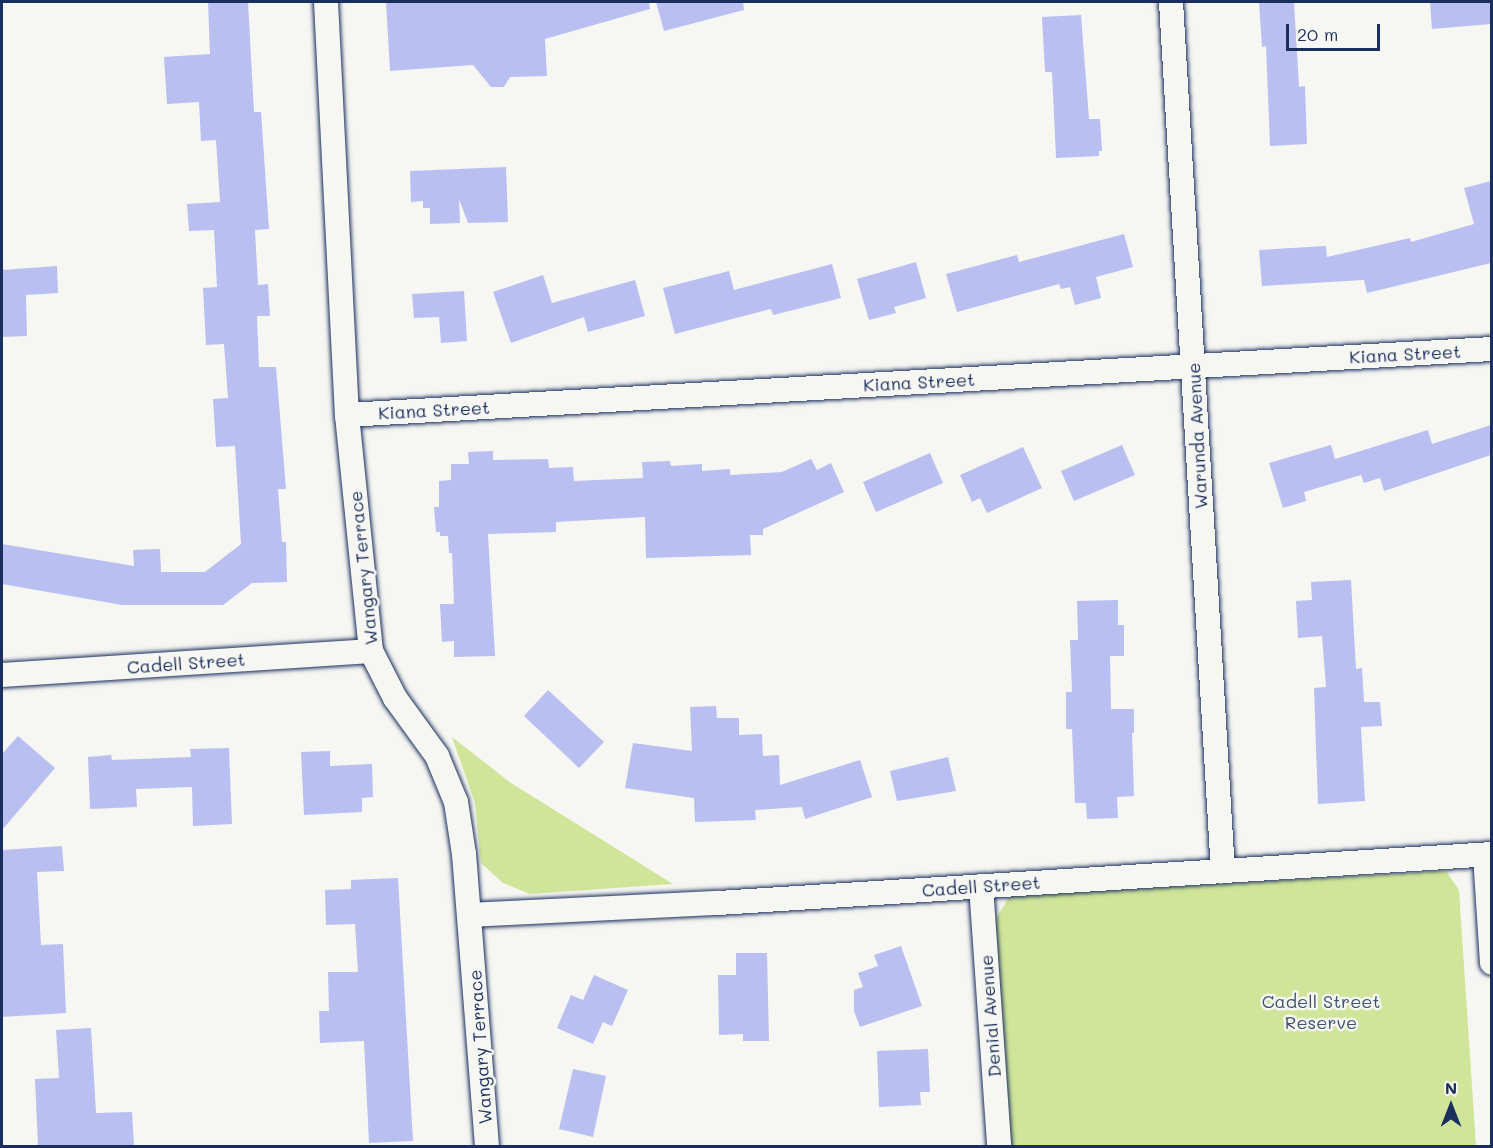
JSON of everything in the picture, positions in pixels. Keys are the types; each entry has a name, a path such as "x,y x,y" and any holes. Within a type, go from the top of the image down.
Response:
{"street":[{"name":"Wangary Terrace","path":"326,2 347,415 371,651 395,698 437,756 456,801 470,915 487,1146"},
{"name":"Warunda Avenue","path":"1171,2 1223,871"},
{"name":"Kiana Street","path":"347,415 1491,349"},
{"name":"Cadell Street","path":"2,675 371,651"},
{"name":"Cadell Street","path":"470,915 1488,855"},
{"path":"1488,855 1491,963"},
{"name":"Denial Avenue","path":"981,886 999,1146"}],"green space":[{"path":"452,737 511,783 673,884 530,894 503,883 481,863 475,803"},
{"name":"Cadell Street Reserve","path":"1446,871 1459,890 1476,1146 1009,1146 994,921 1010,896"}],"building":[{"path":"208,2 248,2 254,112 261,112 269,229 255,230 258,285 268,284 270,316 257,316 259,367 276,367 286,489 278,489 282,542 286,542 287,582 252,583 223,605 122,605 2,584 2,544 134,566 133,550 160,549 161,572 205,572 241,544 235,446 216,447 213,399 228,398 224,344 206,345 203,288 217,287 214,230 189,231 187,204 220,202 216,140 201,141 199,102 167,104 164,57 210,54"},
{"path":"386,2 649,2 650,9 545,39 547,76 510,77 504,87 491,87 473,65 390,71"},
{"path":"656,2 743,2 744,10 664,31"},
{"path":"1259,2 1294,2 1299,87 1305,86 1307,144 1270,146 1266,46 1262,47"},
{"path":"1430,2 1491,2 1491,24 1432,29"},
{"path":"1081,15 1089,119 1100,119 1102,151 1099,151 1099,156 1056,158 1052,72 1045,72 1042,17"},
{"path":"506,167 508,222 468,223 459,199 460,223 430,224 430,208 423,208 423,201 411,202 410,171"},
{"path":"1491,181 1491,263 1367,293 1364,280 1262,286 1259,250 1326,246 1327,257 1410,238 1411,242 1474,224 1464,188"},
{"path":"1124,234 1133,267 1096,277 1101,298 1075,305 1070,287 1061,289 1059,284 957,312 946,274 1017,255 1019,262"},
{"path":"916,262 926,298 894,307 896,313 869,320 857,279"},
{"path":"832,264 841,298 773,315 771,309 675,334 663,288 729,271 734,290"},
{"path":"57,266 58,293 26,295 27,336 2,337 2,270"},
{"path":"543,275 552,303 635,280 645,316 588,332 584,317 511,343 493,292"},
{"path":"464,291 467,341 441,343 439,317 414,318 412,294"},
{"path":"1491,425 1491,455 1384,491 1380,478 1364,483 1361,475 1304,492 1306,501 1283,508 1269,463 1331,445 1335,459 1428,430 1432,444"},
{"path":"1122,445 1135,475 1074,501 1061,471"},
{"path":"1023,447 1042,488 987,513 980,498 972,502 960,475"},
{"path":"493,451 493,460 548,459 549,468 573,467 574,481 643,478 642,462 670,461 671,466 702,464 702,471 730,469 730,475 782,472 811,459 817,470 831,463 844,492 763,529 763,535 750,535 751,555 646,558 645,517 556,522 556,532 488,534 495,656 454,657 454,641 442,642 440,604 454,604 452,553 449,553 448,536 440,536 440,532 436,532 434,507 439,507 439,481 451,480 451,464 469,464 468,452"},
{"path":"930,453 943,483 876,512 863,482"},
{"path":"1351,580 1356,669 1362,668 1364,702 1380,702 1382,726 1361,727 1365,801 1318,804 1314,688 1326,687 1322,636 1298,638 1296,601 1312,600 1311,582"},
{"path":"1118,600 1118,625 1124,625 1124,656 1110,656 1111,709 1134,709 1134,733 1132,733 1134,796 1117,797 1118,818 1087,819 1086,803 1075,803 1072,729 1066,729 1066,692 1072,692 1070,640 1078,640 1077,601"},
{"path":"548,690 604,742 579,768 524,716"},
{"path":"716,706 717,718 739,718 739,735 762,734 763,756 779,755 780,785 860,760 872,797 805,819 802,807 755,810 756,820 695,822 694,798 625,788 633,743 692,751 690,707"},
{"path":"18,736 55,768 2,830 2,754"},
{"path":"229,748 232,824 193,826 192,787 136,789 137,807 90,809 88,757 111,755 112,760 191,757 190,749"},
{"path":"330,751 330,766 372,764 373,797 362,798 362,812 304,815 301,752"},
{"path":"948,757 956,791 897,801 890,771"},
{"path":"62,846 64,871 37,872 41,945 63,944 66,1013 2,1017 2,850"},
{"path":"398,878 413,1141 369,1143 364,1041 320,1043 319,1011 329,1011 328,972 358,972 355,924 326,925 325,890 351,889 351,880"},
{"path":"901,946 922,1006 860,1027 854,1011 854,990 863,987 858,973 878,966 874,955"},
{"path":"736,953 767,953 769,1041 743,1041 743,1034 719,1035 718,975 736,975"},
{"path":"594,975 628,990 612,1026 603,1022 593,1044 557,1028 571,995 583,1000"},
{"path":"91,1028 96,1113 132,1112 134,1146 38,1146 35,1079 59,1078 56,1030"},
{"path":"928,1049 930,1092 920,1092 921,1105 879,1107 877,1051"},
{"path":"573,1069 606,1076 593,1137 559,1129"}]}
